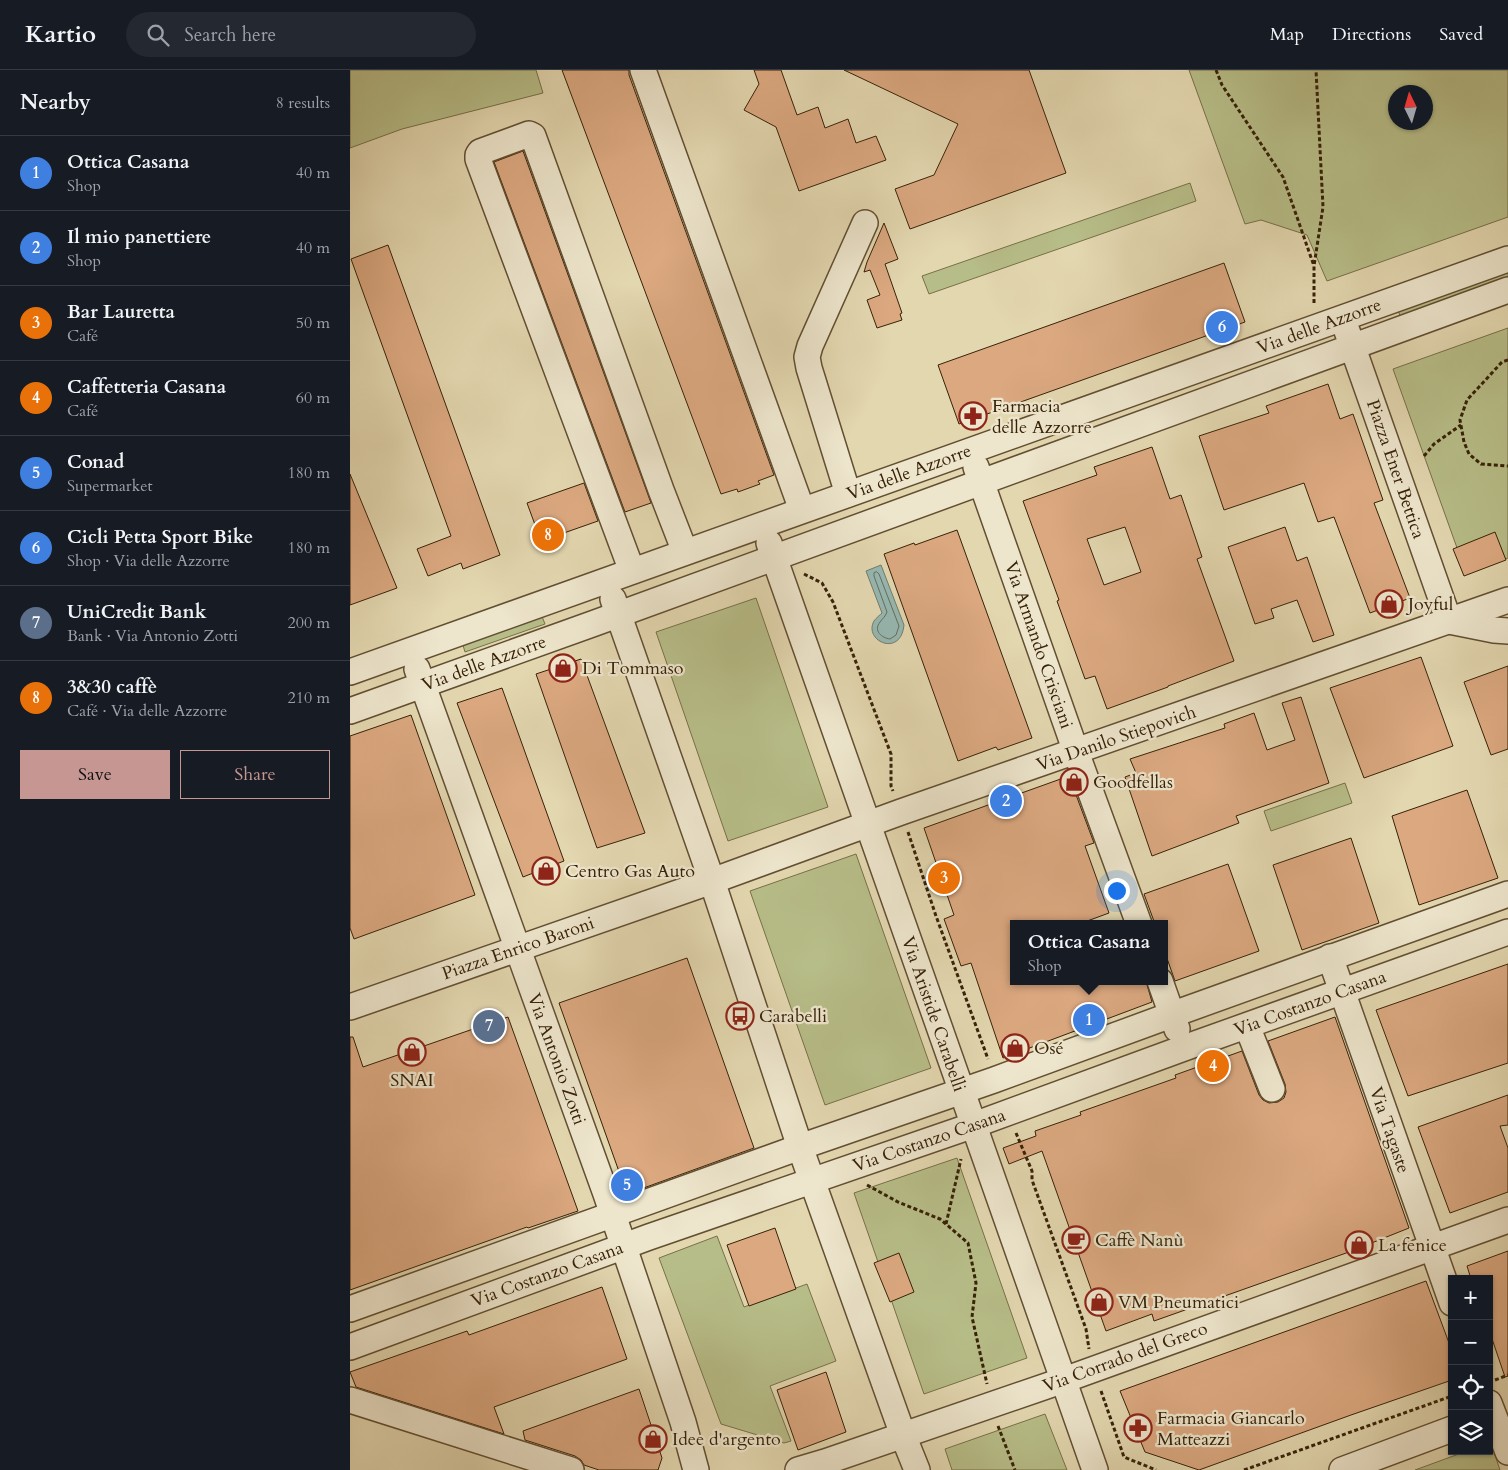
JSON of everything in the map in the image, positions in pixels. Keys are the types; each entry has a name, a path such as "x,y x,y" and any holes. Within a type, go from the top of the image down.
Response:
{"street":[{"path":"643,70 802,510"},
{"path":"632,571 478,159 480,152 529,134 533,136 685,552"},
{"path":"848,494 807,357 810,346 865,222"},
{"name":"Via delle Azzorre","path":"350,672 1508,259"},
{"name":"Via delle Azzorre","path":"350,711 1508,290"},
{"name":"Piazza Ener Bettica","path":"1343,318 1450,621"},
{"name":"Via Armando Crisciani","path":"970,450 1076,752 1138,920"},
{"path":"762,525 774,558"},
{"name":"Via Aristide Carabelli","path":"774,558 961,1092 967,1127 1064,1380 1095,1470"},
{"path":"606,580 712,881 800,1147 917,1470"},
{"path":"1450,621 1508,600"},
{"path":"1450,621 1508,631"},
{"name":"Via Danilo Stiepovich","path":"670,896 901,812 1450,621"},
{"name":"Via Antonio Zotti","path":"410,651 624,1246 683,1422 696,1470"},
{"name":"Via Costanzo Casana","path":"350,1309 613,1216 800,1147 961,1092 1508,894"},
{"name":"Piazza Enrico Baroni","path":"358,1004 670,896"},
{"name":"Via Costanzo Casana","path":"350,1347 624,1246 967,1127 1508,932"},
{"name":"Via Tagaste","path":"1330,958 1448,1293"},
{"path":"1161,985 1184,1048"},
{"path":"1247,1026 1272,1089"},
{"name":"Via Corrado del Greco","path":"798,1470 1064,1380 1508,1220"},
{"path":"350,1400 570,1470"},
{"path":"1495,1410 1508,1452"},
{"path":"1342,1470 1448,1430"}],"path":[{"path":"1216,70 1222,85 1283,177 1314,266"},
{"path":"1314,328 1314,266 1323,207 1316,70"},
{"path":"1508,360 1502,362 1467,400 1460,420 1464,442 1469,454 1481,464 1508,466"},
{"path":"1424,456 1434,444 1461,425"},
{"path":"774,558 822,583 833,602 890,754 891,786 994,1080"},
{"path":"1007,1112 1032,1171 1032,1180 1086,1329 1094,1369 1124,1457 1156,1470"},
{"path":"946,1224 963,1153 967,1127"},
{"path":"841,1170 898,1202 940,1219 968,1243 976,1283 972,1316 991,1405"},
{"path":"1493,1381 1508,1375"},
{"path":"1244,1470 1448,1397"},
{"path":"1000,1430 1015,1470"}],"green space":[{"path":"350,70 536,70 543,93 402,129 350,148"},
{"path":"1189,70 1508,70 1508,217 1327,281 1307,235 1261,220 1245,224"},
{"path":"1190,183 1196,201 929,294 922,276"},
{"path":"1508,271 1508,281 1401,319 1398,310"},
{"path":"1508,328 1508,558 1466,573 1393,369"},
{"path":"756,598 828,807 728,841 656,632"},
{"path":"541,614 545,624 465,652 462,642"},
{"path":"1345,783 1352,803 1271,831 1264,811"},
{"path":"856,854 931,1068 825,1105 750,891"},
{"path":"957,1158 1027,1358 924,1394 854,1193"},
{"path":"717,1236 744,1307 807,1284 836,1361 770,1386 791,1441 784,1443 721,1424 659,1258"},
{"path":"1045,1414 1067,1470 952,1470 945,1449"},
{"path":"1493,1449 1500,1470 1415,1470 1456,1455 1493,1455"}],"water":[{"path":"881,565 904,625 901,635 890,644 878,640 872,628 874,621 882,613 866,571"}],"building":[{"path":"562,70 629,70 629,75 774,475 758,481 760,484 738,492 737,489 721,494"},
{"path":"754,70 781,70 797,115 818,107 825,128 848,119 856,143 876,136 886,160 799,191 776,127 744,110 759,84"},
{"path":"844,70 1029,70 1066,173 910,229 895,189 934,175 958,124"},
{"path":"523,151 651,503 625,512 494,162"},
{"path":"884,223 898,259 885,264 902,313 900,314 902,320 877,328 867,300 880,295 870,270 864,272"},
{"path":"388,245 500,555 463,569 461,563 428,576 417,549 451,536 351,259"},
{"path":"1224,263 1245,322 959,424 938,365"},
{"path":"1328,384 1340,419 1353,414 1383,500 1374,503 1410,598 1370,613 1334,517 1318,522 1304,483 1224,510 1199,436 1269,413 1266,406"},
{"path":"1152,447 1170,499 1181,495 1202,557 1197,559 1234,661 1107,709 1095,676 1085,679 1023,501 1097,475 1094,467","holes":["1125,527 1141,572 1104,585 1087,539"]},
{"path":"350,474 397,588 350,605"},
{"path":"584,483 598,521 541,541 527,503"},
{"path":"1285,527 1297,561 1307,557 1334,635 1313,642 1297,600 1271,609 1274,618 1255,624 1228,547"},
{"path":"957,530 1032,738 998,750 996,747 958,761 884,554"},
{"path":"1495,532 1506,560 1464,576 1453,549"},
{"path":"1421,657 1453,746 1364,778 1330,688"},
{"path":"581,659 645,833 597,848 536,674"},
{"path":"1508,666 1508,749 1491,755 1464,682"},
{"path":"502,688 564,861 523,877 457,703"},
{"path":"1301,697 1329,783 1236,816 1239,823 1152,856 1125,777 1136,773 1130,759 1225,728 1224,724 1254,713 1267,750 1295,740 1282,703"},
{"path":"411,715 475,895 354,939 350,928 350,736"},
{"path":"1069,776 1094,843 1085,846 1109,913 1090,920 1010,920 1010,985 1147,985 1152,1002 1003,1058 971,963 961,966 944,919 954,915 924,828"},
{"path":"1467,790 1498,878 1419,905 1392,816"},
{"path":"1351,838 1379,923 1302,950 1273,865"},
{"path":"1228,864 1259,951 1175,981 1168,961 1168,920 1154,920 1144,894"},
{"path":"687,958 754,1148 627,1194 559,1003"},
{"path":"1508,964 1508,1063 1408,1096 1376,1010"},
{"path":"508,1017 578,1211 527,1227 350,1290 350,1037 353,1037 363,1067"},
{"path":"1335,1017 1409,1228 1349,1252 1154,1321 1152,1314 1106,1331 1042,1151 1009,1164 1003,1148 1036,1136 1035,1131 1081,1115 1080,1112 1176,1078 1175,1075 1242,1051 1259,1095 1269,1103 1278,1102 1284,1098 1286,1092 1285,1084 1268,1041"},
{"path":"1508,1095 1508,1125 1500,1126 1508,1148 1508,1192 1450,1213 1418,1127"},
{"path":"775,1228 796,1289 749,1306 727,1245"},
{"path":"1508,1251 1508,1376 1505,1377 1493,1342 1493,1275 1470,1275 1467,1266"},
{"path":"899,1253 914,1292 890,1302 874,1263"},
{"path":"1426,1281 1448,1340 1448,1381 1199,1470 1145,1452 1120,1391"},
{"path":"602,1287 627,1359 494,1407 504,1434 356,1387 350,1372 467,1331 469,1335"},
{"path":"826,1372 846,1432 798,1450 777,1390"},
{"path":"639,1389 662,1458 658,1470 599,1470 584,1465 575,1456 525,1440 523,1431"}],"place":[{"name":"Cicli Petta Sport Bike","path":"1222,327"},
{"name":"Farmacia delle Azzorre","path":"973,416"},
{"name":"3&30 caffè","path":"548,535"},
{"name":"Joyful","path":"1389,604"},
{"name":"Di Tommaso","path":"563,668"},
{"name":"Goodfellas","path":"1074,782"},
{"name":"Il mio panettiere","path":"1006,801"},
{"name":"Centro Gas Auto","path":"546,871"},
{"name":"Bar Lauretta","path":"944,878"},
{"name":"Carabelli","path":"740,1016"},
{"name":"Ottica Casana","path":"1089,1020"},
{"name":"UniCredit Bank","path":"489,1026"},
{"name":"Osé","path":"1015,1048"},
{"name":"SNAI","path":"412,1052"},
{"name":"Caffetteria Casana","path":"1213,1066"},
{"name":"Conad","path":"627,1185"},
{"name":"Caffè Nanù","path":"1076,1240"},
{"name":"La fenice","path":"1359,1245"},
{"name":"VM Pneumatici","path":"1099,1302"},
{"name":"Farmacia Giancarlo Matteazzi","path":"1138,1428"},
{"name":"Idee d'argento","path":"653,1439"}]}
